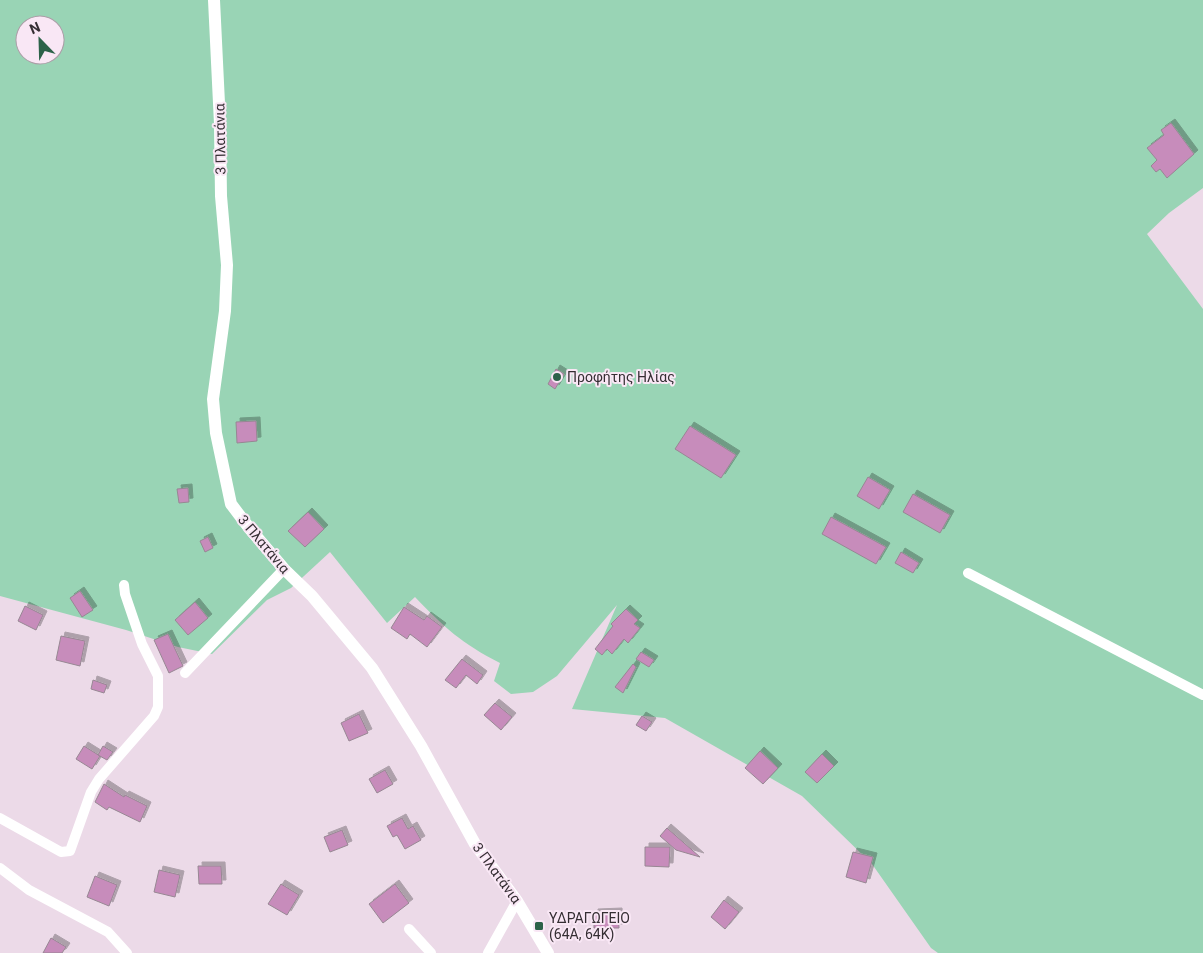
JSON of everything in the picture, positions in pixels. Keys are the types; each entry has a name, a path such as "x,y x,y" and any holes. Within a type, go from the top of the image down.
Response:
{"street":[{"name":"3 Πλατάνια","path":"214,0 221,196 227,265 225,311 213,399 216,433 231,504 284,569 318,602 372,668 421,746 476,844 517,901 548,953"},
{"path":"185,673 284,569"},
{"path":"968,573 1203,695"},
{"path":"0,818 61,852 70,851 95,785 154,716 160,700 158,676 142,644 124,585"},
{"path":"0,868 30,890 108,932 127,953"},
{"path":"488,953 517,901"},
{"path":"409,929 431,953"}],"green space":[{"path":"0,0 1203,0 1203,188 1169,213 1147,234 1203,309 1203,953 938,953 931,948 872,864 802,796 665,718 572,709 617,605 557,676 533,692 511,694 494,681 500,663 474,649 454,634 415,597 387,623 330,552 291,588 267,600 212,654 178,647 126,630 0,596"}],"building":[{"path":"1171,123 1194,154 1167,178 1160,169 1156,172 1151,166 1157,160 1147,148 1164,135 1161,130"},
{"name":"Προφήτης Ηλίας","path":"556,369 564,374 555,389 548,384"},
{"path":"256,421 257,441 237,443 236,422"},
{"path":"690,426 736,455 721,478 675,449"},
{"path":"868,477 890,490 879,509 857,496"},
{"path":"188,488 189,502 179,503 177,489"},
{"path":"913,494 950,515 940,533 903,512"},
{"path":"308,512 324,529 305,547 288,531"},
{"path":"831,517 886,547 876,564 822,534"},
{"path":"208,537 213,548 205,552 200,541"},
{"path":"901,552 919,563 913,573 895,563"},
{"path":"80,591 93,610 82,617 70,598"},
{"path":"195,602 208,618 188,635 175,620"},
{"path":"25,606 43,615 36,630 18,621"},
{"path":"404,607 424,620 427,616 442,627 427,647 410,634 407,639 391,628"},
{"path":"626,609 638,620 634,624 640,628 628,643 624,639 612,654 607,649 602,655 595,649 613,626 611,624"},
{"path":"168,634 183,666 169,673 154,640"},
{"path":"61,636 85,641 80,666 56,660"},
{"path":"641,652 654,660 649,667 636,659"},
{"path":"462,659 483,675 477,684 466,675 456,688 445,680"},
{"path":"633,664 636,667 623,693 615,687"},
{"path":"93,680 107,685 104,693 91,689"},
{"path":"495,703 512,717 501,730 484,715"},
{"path":"359,714 368,733 349,741 341,723"},
{"path":"642,716 652,722 646,731 636,725"},
{"path":"84,746 100,756 92,769 76,759"},
{"path":"103,746 113,752 107,760 98,755"},
{"path":"760,751 778,768 763,784 745,768"},
{"path":"822,754 834,766 817,783 805,772"},
{"path":"385,770 393,784 377,793 369,779"},
{"path":"104,784 124,797 125,795 147,806 140,822 109,807 107,810 95,802"},
{"path":"402,818 408,829 413,826 421,840 405,849 397,835 393,837 387,826"},
{"path":"667,828 700,857 676,850 660,836"},
{"path":"342,830 348,845 330,852 324,837"},
{"path":"645,847 670,847 669,867 645,866"},
{"path":"853,852 873,857 866,883 846,877"},
{"path":"198,866 221,866 222,884 199,884"},
{"path":"159,870 180,875 175,897 154,892"},
{"path":"95,876 117,885 109,906 87,897"},
{"path":"281,884 299,895 287,915 268,904"},
{"path":"395,884 409,903 383,923 369,904"},
{"path":"724,900 739,912 725,929 711,917"},
{"path":"618,912 619,928 594,928 594,913"},
{"path":"51,938 66,947 62,953 43,953"}],"place":[{"name":"Προφήτης Ηλίας","path":"557,377"},
{"name":"ΥΔΡΑΓΩΓΕΙΟ (64Α, 64Κ)","path":"539,926"}]}
